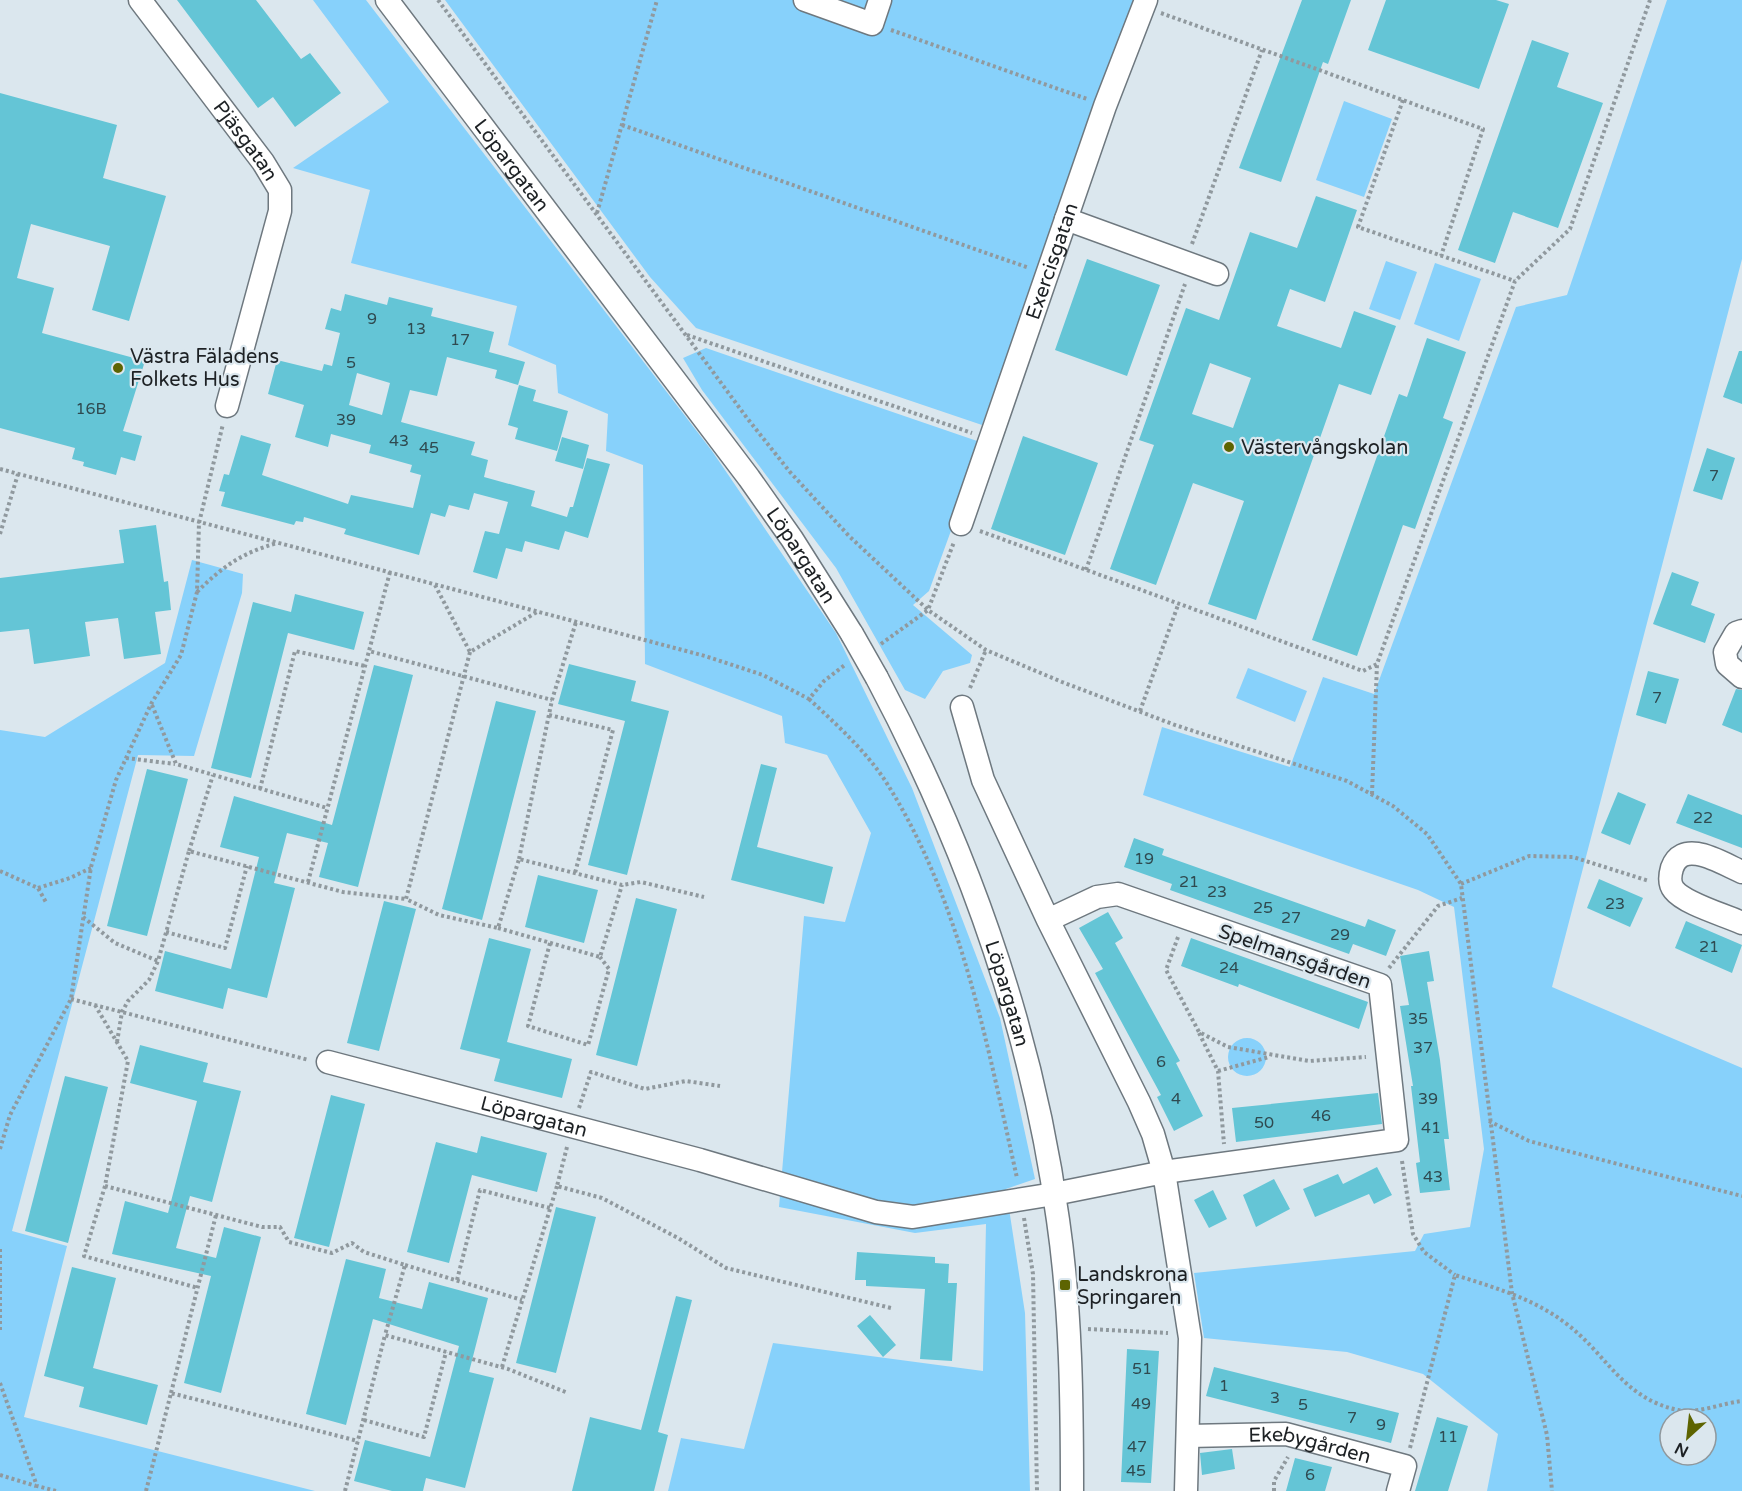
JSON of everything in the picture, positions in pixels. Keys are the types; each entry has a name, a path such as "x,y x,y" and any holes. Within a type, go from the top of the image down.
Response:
{"street":[{"name":"Pjäsgatan","path":"140,0 263,162 280,190 280,211 227,406"},
{"name":"Löpargatan","path":"387,0 749,478 817,577 877,678 944,813 1002,972 1035,1094 1054,1194 1065,1284 1071,1374 1072,1491"},
{"path":"805,0 872,24 880,0"},
{"name":"Exercisgatan","path":"961,524 1105,106 1144,3"},
{"path":"1066,219 1217,274"},
{"path":"1742,632 1736,633 1725,652 1727,664 1742,676"},
{"path":"962,707 983,780 1048,920 1153,1134 1164,1172 1190,1334 1186,1491"},
{"path":"1742,872 1697,853 1682,855 1674,863 1670,875 1673,889 1682,897 1742,923"},
{"name":"Spelmansgården","path":"1048,920 1097,897 1118,894 1380,985 1397,1140"},
{"name":"Löpargatan","path":"328,1062 700,1160 876,1212 913,1217 1014,1186 1054,1194"},
{"path":"1054,1194 1164,1172 1397,1140"},
{"name":"Ekebygården","path":"1188,1437 1286,1434 1405,1467"},
{"path":"1398,1491 1405,1467"}],"path":[{"path":"438,0 790,472 849,536 928,610 986,650 1140,711 1347,781 1393,806 1427,834 1461,884 1512,1293 1547,1435 1552,1491"},
{"path":"597,214 657,0"},
{"path":"1372,794 1377,664 1515,281 1570,229 1650,0"},
{"path":"1144,3 1262,50 1484,129 1441,256"},
{"path":"872,24 1105,106"},
{"path":"1086,570 1185,288 1185,262 1262,50"},
{"path":"1403,100 1358,227 1515,281"},
{"path":"622,125 1047,275"},
{"path":"686,334 990,439"},
{"path":"0,1149 10,1115 71,999 91,867 116,780 151,704 181,655 197,592 199,523 227,406"},
{"path":"0,469 734,664 764,675 809,699 850,738 885,780 915,833 945,907 989,1051 1033,1274 1037,1491"},
{"path":"0,534 18,474"},
{"path":"878,645 928,610 961,524 1363,671 1377,664"},
{"path":"197,592 216,573 247,552 277,543"},
{"path":"308,882 390,573"},
{"path":"406,899 470,652 435,585"},
{"path":"1140,711 1178,605"},
{"path":"470,652 538,611"},
{"path":"498,928 519,859 552,700 576,622"},
{"path":"962,707 986,650"},
{"path":"260,789 295,651 365,666"},
{"path":"369,651 552,700"},
{"path":"809,699 824,681 853,660"},
{"path":"151,704 176,764"},
{"path":"549,715 613,730 574,873"},
{"path":"126,758 176,764 327,808"},
{"path":"117,1042 122,1012 128,1001 149,980 158,961 213,775"},
{"path":"189,851 371,897 406,899 439,915 498,928 600,957 609,969 588,1045 528,1026 550,943"},
{"path":"1461,884 1529,856 1573,857 1673,889"},
{"path":"519,859 622,885 641,882 704,897"},
{"path":"166,932 225,948 247,866"},
{"path":"38,888 70,879 91,867"},
{"path":"0,871 38,888 47,904"},
{"path":"600,957 622,885"},
{"path":"1380,985 1388,970 1438,906 1462,898"},
{"path":"83,917 115,944 158,961"},
{"path":"1186,919 1166,970 1218,1071 1226,1163"},
{"path":"71,999 328,1062"},
{"path":"95,1005 128,1061 105,1186 84,1256 198,1288"},
{"path":"1199,1032 1228,1047 1309,1061 1388,1055"},
{"path":"1218,1071 1271,1056"},
{"path":"502,1367 557,1186 572,1128 591,1072 645,1089 686,1081 720,1086"},
{"path":"1489,1121 1529,1141 1742,1196"},
{"path":"1397,1140 1407,1182 1413,1234 1424,1252 1455,1275 1512,1293 1565,1322 1620,1378 1650,1402 1682,1411 1742,1401"},
{"path":"105,1186 262,1227 280,1227 289,1242 332,1253 352,1244 364,1252 522,1300"},
{"path":"557,1186 602,1198 678,1238 726,1268 891,1308"},
{"path":"457,1280 480,1190 550,1208"},
{"path":"146,1491 216,1215"},
{"path":"0,1249 0,1332"},
{"path":"345,1491 405,1265"},
{"path":"1405,1467 1455,1275"},
{"path":"1086,1320 1087,1329 1190,1334"},
{"path":"385,1335 502,1367 568,1393"},
{"path":"364,1420 424,1437 446,1352"},
{"path":"0,1383 37,1486"},
{"path":"171,1393 358,1441"},
{"path":"1274,1491 1274,1481 1292,1449 1286,1434"},
{"path":"0,1475 56,1491"}],"shaded area":[{"path":"313,0 366,0 712,451 836,633 912,788 1000,1018 1035,1179 1006,1189 1025,1313 1030,1491 668,1491 681,1438 744,1449 773,1343 983,1371 986,1224 915,1233 779,1207 804,916 845,922 871,833 827,755 785,743 782,716 645,664 643,465 606,451 608,414 558,393 556,365 508,345 517,306 351,263 370,190 293,168 389,102"},
{"path":"445,0 1135,0 982,425 696,328 650,277"},
{"path":"1667,0 1742,0 1742,259 1552,987 1742,1068 1742,1491 1487,1491 1498,1434 1423,1374 1347,1352 1204,1338 1194,1273 1415,1251 1424,1234 1470,1227 1484,1149 1454,907 1418,890 1143,795 1162,727 1290,767 1323,677 1374,694 1516,307 1567,295"},
{"path":"1344,101 1392,119 1364,197 1316,180"},
{"path":"1386,261 1417,272 1400,320 1369,309"},
{"path":"1435,263 1481,279 1459,341 1414,324"},
{"path":"706,348 983,443 929,591 913,605 972,655 970,663 943,671 925,699 905,690 836,568 702,390 683,358"},
{"path":"192,560 243,574 242,593 194,756 138,755 12,1231 67,1246 24,1417 315,1491 0,1491 0,730 45,737 165,663"},
{"path":"1248,668 1307,691 1295,722 1236,698"},
{"path":"1247,1038 1254,1039 1260,1044 1265,1050 1265,1064 1260,1070 1254,1075 1247,1076 1240,1075 1234,1070 1229,1064 1228,1057 1229,1050 1234,1044 1240,1039"}],"building":[{"path":"177,0 256,0 301,59 310,53 341,93 295,127 273,97 258,108"},
{"path":"1302,0 1351,0 1328,64 1323,62 1281,182 1239,168"},
{"path":"1386,0 1496,0 1509,4 1479,89 1368,50"},
{"path":"1532,40 1569,53 1557,87 1603,103 1558,228 1513,212 1495,263 1458,250"},
{"path":"0,93 117,125 103,178 166,196 129,321 92,310 110,246 31,224 17,278 54,288 42,333 145,361 123,431 142,436 135,461 121,457 116,475 83,466 84,462 72,459 75,448 0,428"},
{"path":"1316,196 1357,210 1325,302 1290,289 1277,326 1341,348 1354,311 1396,326 1371,395 1339,384 1256,620 1208,604 1244,501 1193,483 1156,585 1110,569 1154,445 1139,440 1186,308 1219,320 1250,232 1297,248","holes":["1210,363 1251,378 1233,428 1192,414"]},
{"path":"1087,259 1160,285 1127,376 1055,350"},
{"path":"345,294 387,305 389,297 433,308 431,316 494,332 489,352 525,362 518,385 495,378 497,370 447,357 437,396 410,390 401,422 475,442 471,455 488,460 484,477 535,491 531,506 567,517 570,507 573,507 587,458 610,464 588,538 565,531 559,550 525,541 522,552 506,548 497,579 473,572 485,531 499,534 508,502 474,493 469,510 449,505 445,517 431,513 419,555 344,534 346,529 304,517 303,522 296,521 294,525 221,506 225,492 219,491 224,474 229,475 241,435 271,444 262,475 348,504 351,495 413,508 421,475 410,472 412,465 369,453 371,445 331,434 328,447 295,437 304,405 268,394 277,360 322,371 324,364 332,366 340,333 325,329 331,308 341,311","holes":["357,373 390,383 382,415 349,405"]},
{"path":"1427,338 1466,352 1443,418 1453,422 1415,529 1403,525 1357,656 1312,640 1399,394 1407,397"},
{"path":"1739,351 1742,351 1742,404 1723,397"},
{"path":"519,385 536,390 533,401 568,411 557,451 515,439 518,428 508,425"},
{"path":"1023,436 1098,463 1065,555 991,529"},
{"path":"562,437 589,445 583,469 555,461"},
{"path":"1707,448 1735,458 1722,500 1693,491"},
{"path":"156,525 164,582 168,581 171,610 155,612 161,654 124,659 118,618 85,622 90,656 34,664 29,629 0,632 0,578 124,563 119,530"},
{"path":"1672,572 1699,582 1691,605 1715,614 1705,643 1653,624"},
{"path":"295,594 364,612 354,650 288,633 251,778 211,768 253,602 291,612"},
{"path":"569,664 636,681 631,701 669,711 627,875 588,865 625,721 558,704"},
{"path":"374,665 413,675 358,887 319,877 328,843 287,833 274,883 295,888 267,998 228,988 223,1009 155,991 165,951 231,969 259,857 220,847 234,796 332,825"},
{"path":"1648,671 1679,679 1666,724 1636,715"},
{"path":"1736,689 1742,690 1742,733 1722,725"},
{"path":"496,701 536,711 482,920 442,909"},
{"path":"761,764 777,768 757,847 833,867 824,904 731,880"},
{"path":"147,769 188,779 147,936 107,926"},
{"path":"1618,792 1646,804 1630,845 1601,833"},
{"path":"1688,794 1742,815 1742,848 1676,823"},
{"path":"1134,838 1164,849 1162,855 1365,927 1368,919 1396,930 1386,956 1353,944 1349,954 1170,890 1172,884 1124,867"},
{"path":"538,875 598,890 584,943 525,927"},
{"path":"1599,879 1643,898 1630,927 1587,908"},
{"path":"636,898 677,909 637,1066 596,1055"},
{"path":"384,901 416,909 379,1051 347,1043"},
{"path":"1108,912 1123,938 1115,943 1180,1061 1176,1063 1203,1116 1174,1131 1157,1097 1161,1095 1095,973 1103,969 1079,928"},
{"path":"1686,921 1742,945 1732,973 1675,948"},
{"path":"489,938 531,949 507,1042 572,1059 562,1098 494,1081 500,1059 460,1049"},
{"path":"1191,938 1368,1002 1359,1029 1239,984 1238,987 1181,966"},
{"path":"1429,951 1434,981 1427,982 1440,1060 1449,1139 1444,1139 1450,1190 1420,1193 1416,1163 1420,1162 1411,1086 1413,1086 1400,1006 1409,1005 1400,956"},
{"path":"140,1045 208,1063 203,1082 241,1091 212,1202 190,1196 176,1248 216,1258 224,1227 261,1237 221,1393 184,1383 211,1276 112,1254 125,1201 168,1213 197,1101 130,1083"},
{"path":"65,1076 108,1087 68,1243 25,1231"},
{"path":"1378,1093 1382,1124 1236,1142 1232,1108"},
{"path":"331,1095 365,1104 329,1247 294,1238"},
{"path":"481,1136 547,1153 537,1192 472,1175 449,1263 407,1252 436,1142 477,1153"},
{"path":"1377,1167 1392,1195 1374,1204 1369,1194 1315,1217 1303,1189 1338,1174 1343,1184"},
{"path":"1274,1179 1290,1209 1256,1227 1243,1195"},
{"path":"1213,1190 1227,1219 1209,1228 1194,1200"},
{"path":"556,1207 596,1217 556,1373 516,1363"},
{"path":"857,1252 935,1257 935,1263 949,1264 948,1283 957,1283 952,1361 920,1359 925,1289 866,1286 866,1280 855,1280"},
{"path":"346,1259 386,1269 379,1298 422,1309 429,1282 488,1298 469,1372 494,1378 465,1488 426,1478 423,1491 392,1491 354,1481 365,1440 430,1457 459,1346 373,1319 346,1425 306,1414"},
{"path":"72,1267 116,1278 93,1368 158,1385 147,1425 79,1407 84,1387 44,1376"},
{"path":"676,1296 692,1300 658,1432 668,1435 654,1491 572,1491 590,1417 641,1430"},
{"path":"870,1315 896,1345 883,1357 857,1326"},
{"path":"1127,1349 1159,1351 1151,1483 1121,1482"},
{"path":"1214,1367 1399,1413 1391,1443 1206,1396"},
{"path":"1437,1417 1468,1426 1448,1491 1415,1491"},
{"path":"1232,1449 1235,1469 1202,1475 1200,1453"},
{"path":"1295,1458 1332,1467 1325,1491 1286,1491"}],"place":[{"name":"Västra Fäladens Folkets Hus","path":"118,368"},
{"name":"Västervångskolan","path":"1229,447"},
{"name":"Landskrona Springaren","path":"1065,1285"}]}
